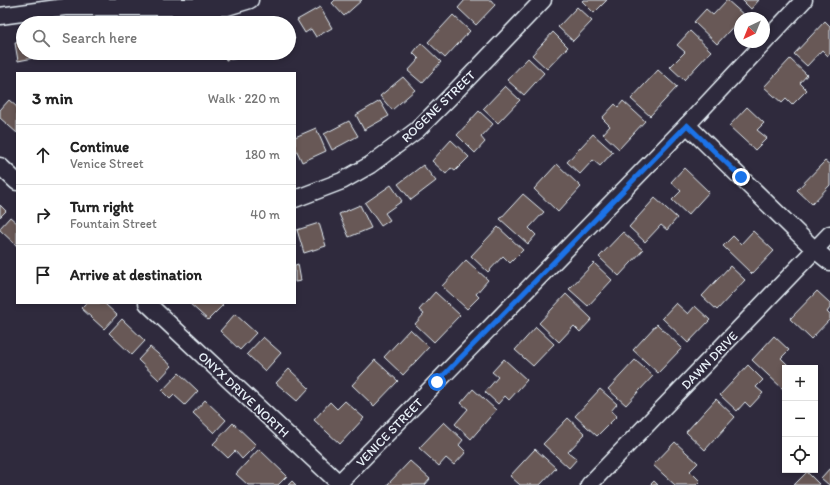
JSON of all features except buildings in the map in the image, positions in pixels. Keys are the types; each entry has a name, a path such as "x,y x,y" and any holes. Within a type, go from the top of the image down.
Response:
{"street":[{"path":"0,16 65,7 227,7 250,0"},
{"name":"ROGENE STREET","path":"296,199 342,181 370,165 417,130 543,0"},
{"name":"VENICE STREET","path":"340,484 687,125 804,0"},
{"path":"687,125 815,250 830,262"},
{"path":"0,166 16,181"},
{"name":"DAWN DRIVE","path":"589,485 830,234"},
{"name":"ONYX DRIVE NORTH","path":"148,304 340,484"}],"route":[{"path":"437,382 687,125 741,177"}]}
